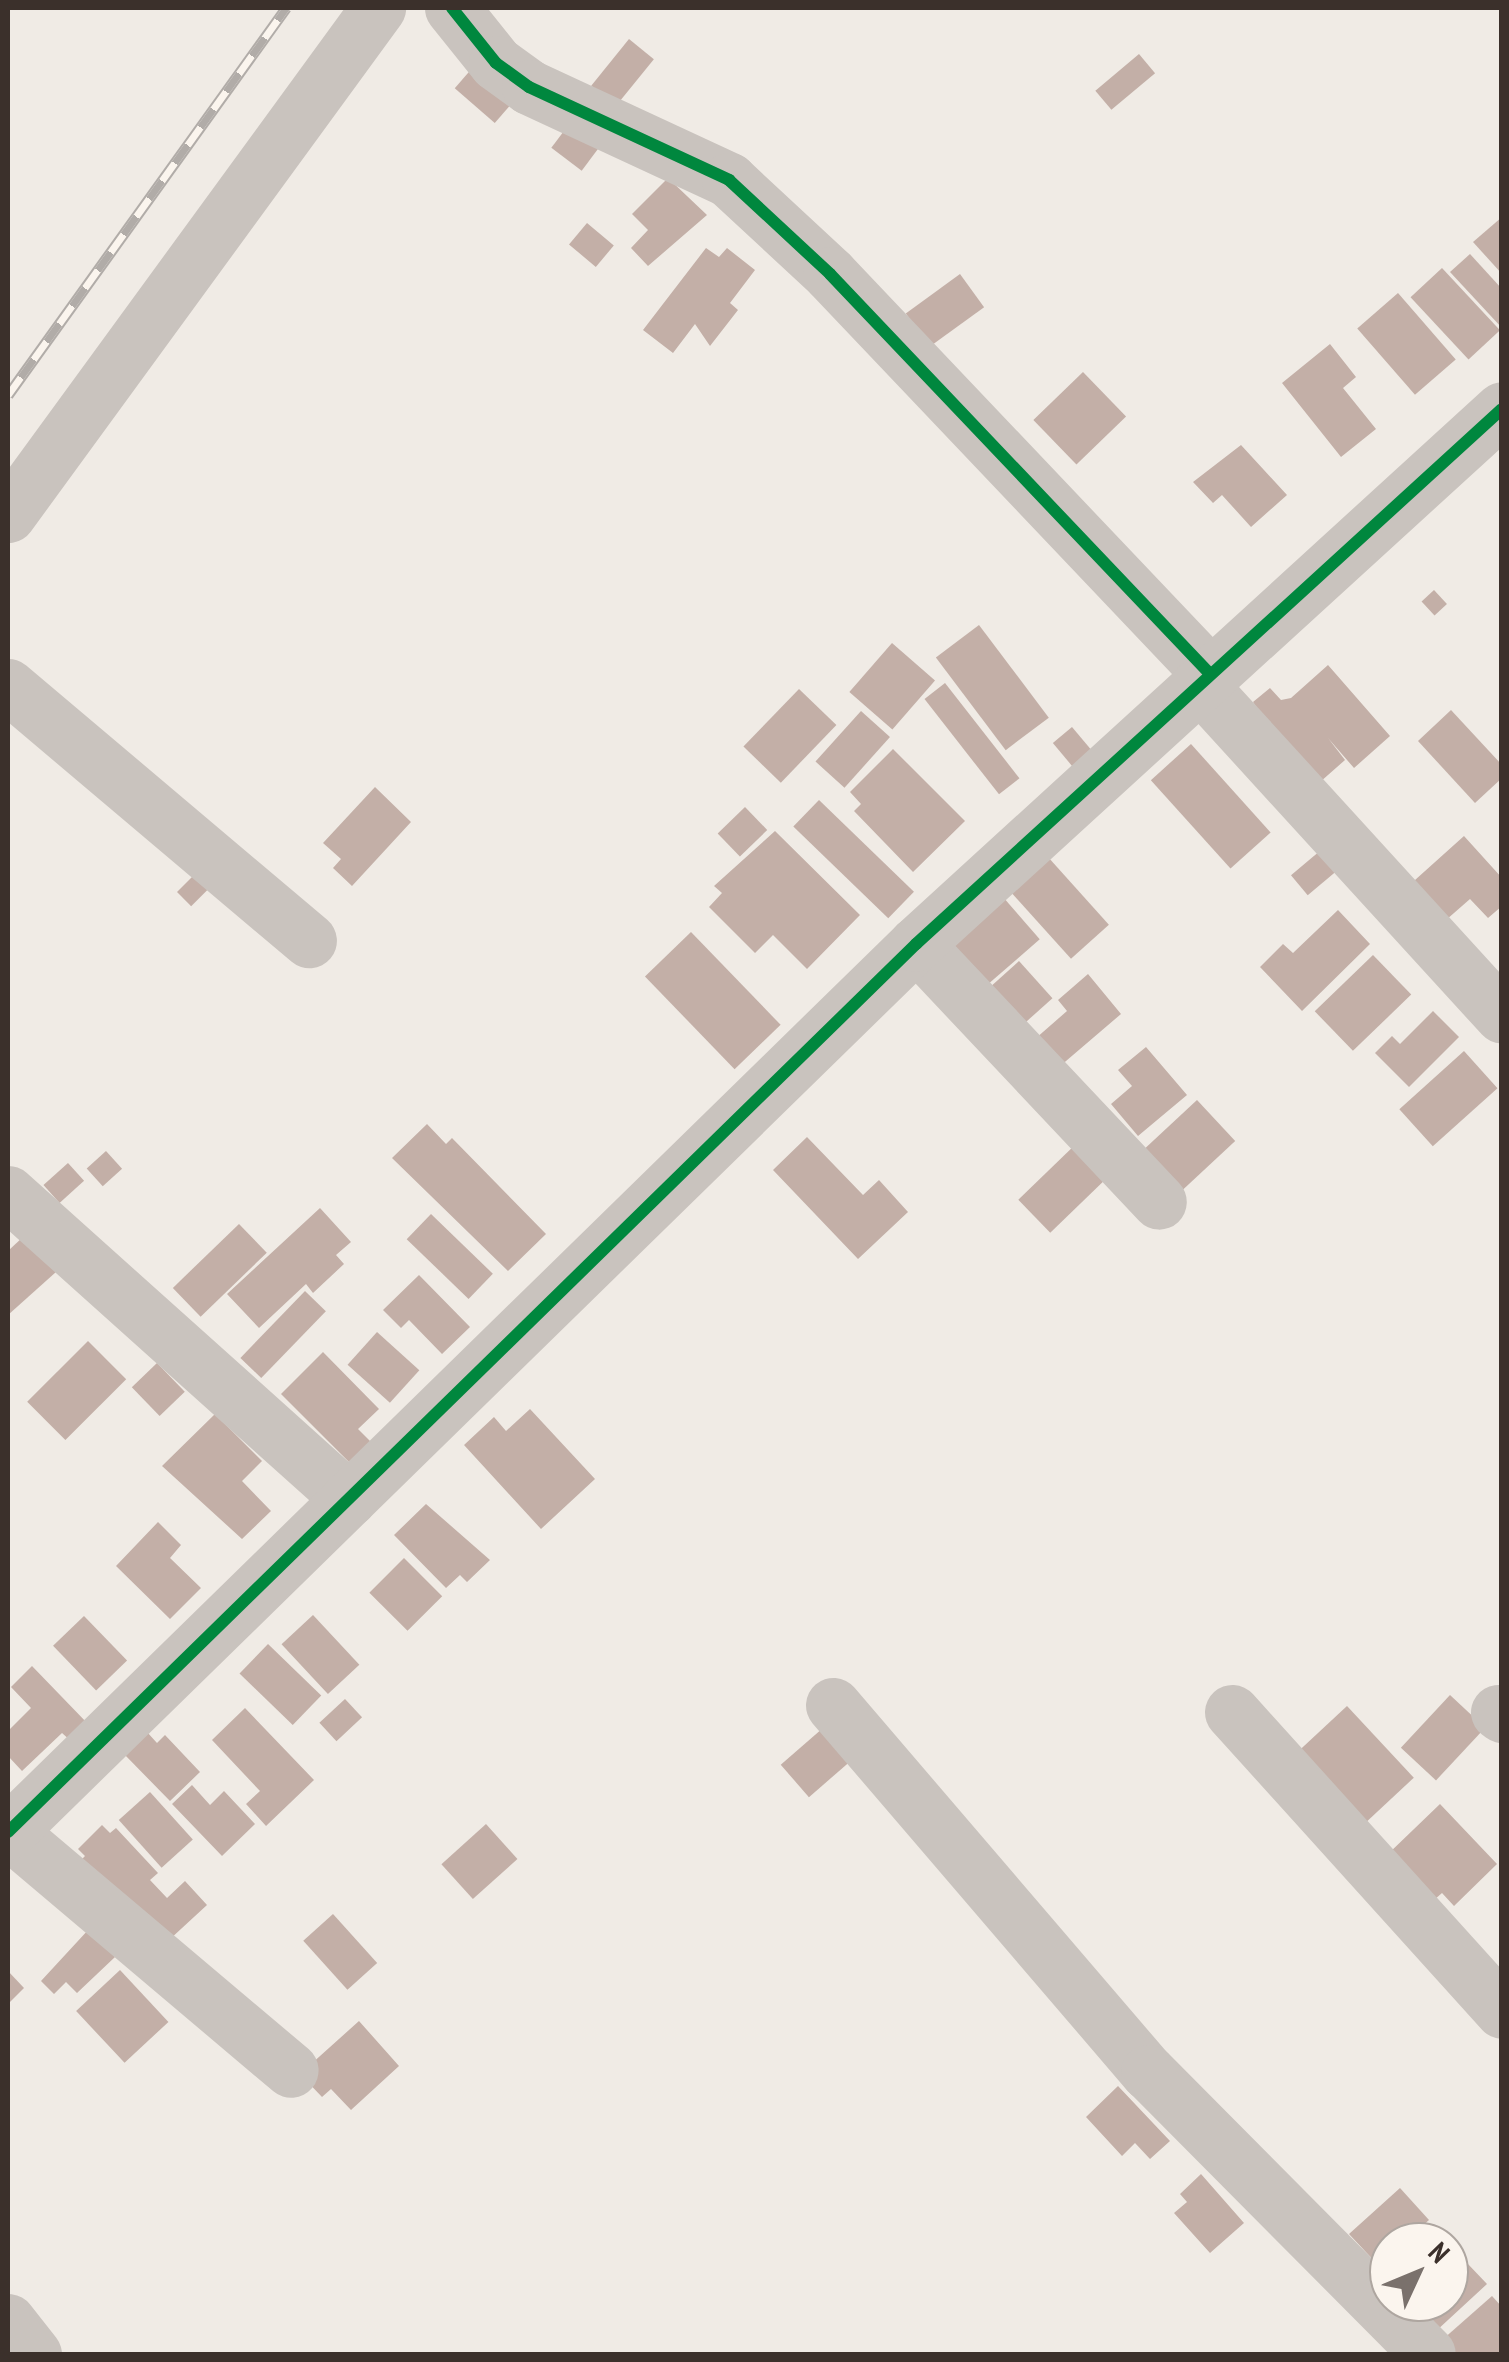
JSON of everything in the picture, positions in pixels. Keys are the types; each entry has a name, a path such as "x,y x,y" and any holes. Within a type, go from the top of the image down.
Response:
{"street":[{"path":"8,515 378,8"},
{"path":"452,8 474,40 529,87 568,110 702,162 730,180 830,274 1204,679 1502,1016"},
{"path":"291,2070 8,1831 916,944 1502,409"},
{"path":"8,686 309,940"},
{"path":"916,944 1159,1202"},
{"path":"8,1192 349,1499"},
{"path":"833,1705 1148,2072 1428,2354"},
{"path":"1232,1712 1502,2011"},
{"path":"8,2320 34,2354"}],"building":[{"path":"629,39 654,59 616,106 591,86"},
{"path":"1139,54 1155,73 1111,110 1095,91"},
{"path":"481,58 521,93 495,123 455,88"},
{"path":"570,123 600,146 582,171 551,148"},
{"path":"668,178 707,215 648,266 631,248 648,230 632,214"},
{"path":"1502,217 1502,274 1473,242"},
{"path":"587,223 614,245 596,267 569,244"},
{"path":"706,248 719,257 727,248 755,270 730,303 738,310 710,346 695,324 673,353 643,330"},
{"path":"1470,254 1502,289 1502,328 1450,272"},
{"path":"1442,268 1500,330 1469,359 1411,297"},
{"path":"960,274 984,307 930,347 906,313"},
{"path":"1398,293 1456,359 1415,395 1357,328"},
{"path":"1330,344 1356,377 1343,388 1376,429 1341,457 1282,383"},
{"path":"1083,372 1126,417 1076,465 1033,420"},
{"path":"1241,445 1287,495 1251,527 1222,495 1213,503 1193,482"},
{"path":"1434,590 1447,604 1435,615 1422,602"},
{"path":"979,625 1049,718 1006,750 936,657"},
{"path":"892,643 935,680 892,729 849,692"},
{"path":"1328,665 1390,736 1354,768 1328,738 1345,760 1311,790 1253,702 1270,688 1281,700 1291,698"},
{"path":"945,683 1019,778 999,794 925,699"},
{"path":"799,689 836,725 781,783 743,747"},
{"path":"1451,710 1502,765 1502,778 1475,803 1418,741"},
{"path":"861,711 890,737 844,788 815,762"},
{"path":"1072,727 1094,754 1075,770 1053,743"},
{"path":"1191,744 1271,832 1230,869 1151,780"},
{"path":"893,749 965,821 913,872 854,811 861,804 850,792"},
{"path":"375,787 411,822 352,886 333,868 341,859 323,843"},
{"path":"819,800 914,892 888,918 793,827"},
{"path":"745,807 767,830 740,856 718,833"},
{"path":"775,831 860,915 807,969 773,935 755,953 709,907 722,893 714,886"},
{"path":"1464,836 1502,878 1502,906 1488,918 1470,899 1438,927 1405,889"},
{"path":"1327,845 1344,865 1308,895 1291,875"},
{"path":"1048,857 1109,925 1071,959 1010,891"},
{"path":"206,863 220,877 191,906 177,892"},
{"path":"1003,897 1040,939 978,993 941,951"},
{"path":"1338,910 1370,944 1302,1011 1260,967 1283,944 1293,953"},
{"path":"691,932 781,1025 735,1069 645,976"},
{"path":"1373,955 1411,995 1353,1051 1315,1011"},
{"path":"1019,961 1052,998 1018,1030 984,992"},
{"path":"1088,974 1121,1014 1059,1067 1035,1039 1067,1011 1058,1000"},
{"path":"1433,1011 1459,1037 1409,1087 1375,1053 1392,1036 1400,1044"},
{"path":"1146,1047 1187,1095 1138,1136 1111,1104 1132,1086 1118,1070"},
{"path":"1464,1051 1497,1088 1433,1146 1399,1109"},
{"path":"1197,1100 1235,1141 1174,1198 1136,1157"},
{"path":"427,1124 446,1144 452,1138 546,1234 508,1271 392,1158"},
{"path":"807,1137 863,1195 879,1180 908,1212 858,1259 773,1170"},
{"path":"1078,1142 1110,1175 1050,1233 1018,1200"},
{"path":"106,1151 122,1169 103,1186 87,1168"},
{"path":"68,1163 84,1181 60,1203 43,1185"},
{"path":"320,1208 351,1242 336,1255 344,1264 313,1293 306,1284 259,1328 227,1294"},
{"path":"431,1214 493,1274 469,1299 407,1239"},
{"path":"239,1224 267,1253 201,1317 173,1288"},
{"path":"24,1236 56,1272 8,1315 8,1251"},
{"path":"419,1275 470,1327 442,1354 409,1320 401,1328 383,1310"},
{"path":"305,1291 326,1311 261,1378 240,1358"},
{"path":"377,1332 419,1370 390,1403 348,1365"},
{"path":"88,1341 126,1379 65,1440 27,1402"},
{"path":"323,1352 379,1409 358,1429 376,1447 355,1468 281,1394"},
{"path":"157,1363 185,1392 160,1416 132,1387"},
{"path":"530,1409 595,1479 541,1529 464,1445 494,1417 506,1431"},
{"path":"215,1414 262,1461 242,1481 271,1511 242,1539 162,1466"},
{"path":"426,1504 490,1560 467,1582 460,1575 446,1588 394,1535"},
{"path":"158,1522 181,1545 170,1558 201,1588 170,1619 116,1566"},
{"path":"404,1558 442,1596 408,1631 369,1593"},
{"path":"313,1615 359,1665 328,1694 282,1644"},
{"path":"84,1616 127,1661 96,1690 53,1646"},
{"path":"268,1644 321,1695 293,1725 240,1673"},
{"path":"32,1666 89,1725 72,1742 62,1733 22,1771 8,1756 8,1731 31,1708 11,1687"},
{"path":"1450,1695 1485,1728 1436,1780 1401,1748"},
{"path":"345,1699 362,1717 336,1741 319,1723"},
{"path":"1347,1706 1414,1778 1358,1830 1291,1758"},
{"path":"245,1708 314,1780 266,1826 246,1804 260,1791 212,1740"},
{"path":"823,1728 851,1760 809,1797 781,1765"},
{"path":"147,1732 157,1743 165,1735 200,1772 170,1801 124,1754"},
{"path":"192,1785 210,1805 224,1791 255,1824 222,1856 172,1804"},
{"path":"150,1792 193,1840 162,1868 119,1820"},
{"path":"1440,1804 1497,1864 1454,1906 1442,1893 1426,1907 1387,1855"},
{"path":"486,1824 517,1859 473,1899 441,1864"},
{"path":"102,1825 110,1833 116,1828 158,1873 150,1880 167,1898 185,1881 207,1905 156,1952 75,1866 85,1856 78,1849"},
{"path":"333,1914 377,1963 347,1990 303,1941"},
{"path":"89,1929 115,1957 77,1993 66,1982 54,1994 41,1981"},
{"path":"120,1970 168,2022 125,2063 76,2011"},
{"path":"8,1971 24,1988 8,2004"},
{"path":"359,2021 399,2066 351,2110 331,2089 322,2097 300,2074"},
{"path":"1118,2086 1170,2141 1150,2159 1135,2143 1122,2156 1086,2117"},
{"path":"1201,2174 1244,2223 1210,2253 1174,2213 1187,2202 1180,2194"},
{"path":"1400,2188 1429,2220 1369,2222 1369,2255 1349,2234"},
{"path":"1469,2265 1487,2284 1469,2301"},
{"path":"1492,2296 1502,2307 1502,2354 1439,2354 1433,2348 1462,2322 1469,2322 1469,2316"},
{"path":"1426,2322 1446,2322 1435,2332"}],"railway":[{"path":"8,395 286,8"}],"cycle path":[{"path":"452,8 496,63 529,87 729,180 830,274 1210,674"},
{"path":"8,1832 916,944 1502,409"}]}
